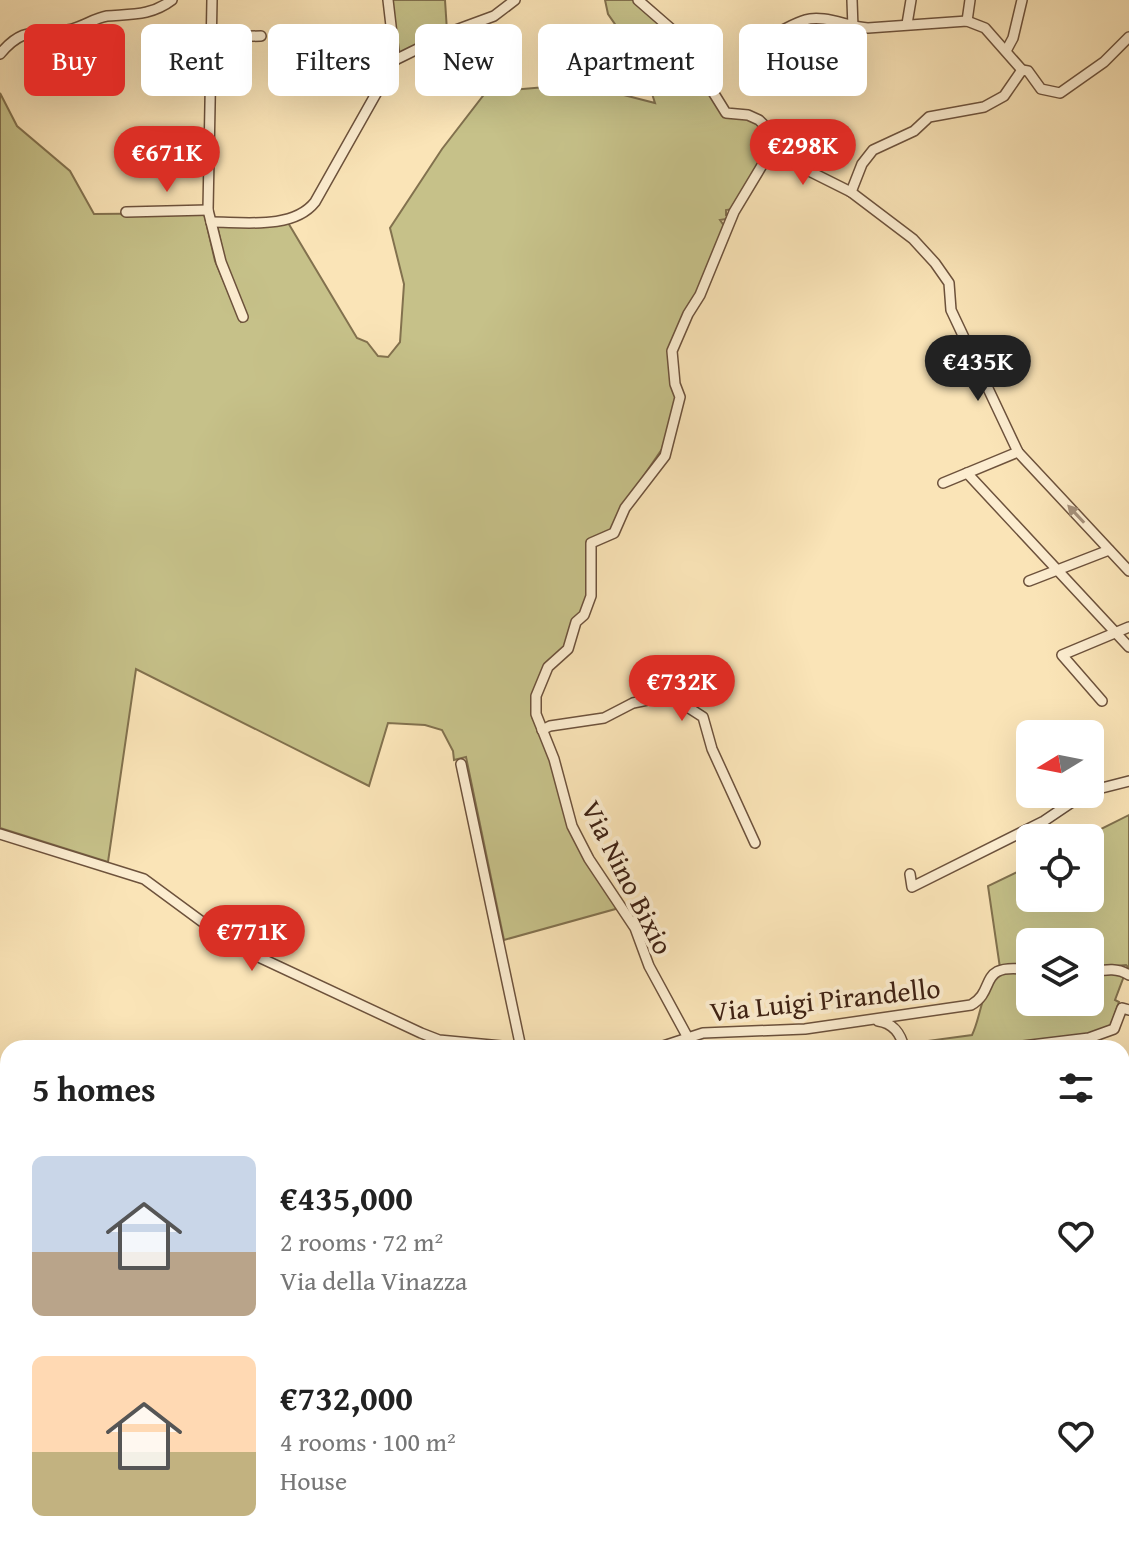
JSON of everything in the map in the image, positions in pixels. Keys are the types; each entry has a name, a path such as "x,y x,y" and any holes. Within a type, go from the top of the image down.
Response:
{"street":[{"path":"0,54 21,34 74,28 108,16 147,13 172,0"},
{"path":"211,24 212,0"},
{"path":"388,0 391,24"},
{"path":"399,58 456,30 494,16 515,0"},
{"path":"638,0 677,34 726,113 748,115 759,120 811,172 851,192 913,239 935,263 949,283 951,310 1018,452 1126,565"},
{"path":"852,0 853,24"},
{"path":"907,24 911,0"},
{"path":"967,21 970,0"},
{"path":"1006,51 1013,38 1022,0"},
{"path":"796,24 817,18 839,24"},
{"path":"867,27 967,21 985,28 1022,70 1028,71 1041,89 1060,93 1104,62 1129,37"},
{"path":"252,36 261,36"},
{"path":"851,192 862,164 873,150 914,131 929,117 984,107 1004,96 1022,70"},
{"path":"210,96 208,210 221,262 243,317"},
{"path":"211,222 279,221 306,213 375,96"},
{"name":"Via Nino Bixio","path":"687,1036 649,966 635,928 589,859 572,826 557,769 536,714 536,696 548,667 568,649 576,622 584,615 591,596 591,543 614,533 625,508 665,456 680,397 675,384 672,351 700,295 734,212 781,139"},
{"path":"126,212 208,210"},
{"path":"943,483 1018,452"},
{"path":"967,473 1129,647"},
{"path":"1029,581 1109,550"},
{"path":"1102,701 1062,655 1129,627"},
{"path":"542,730 550,726 604,718 633,703 662,697 675,699 703,717 712,749 755,843"},
{"path":"461,764 521,1040"},
{"path":"1104,787 1129,781"},
{"path":"910,874 912,887 1044,821 1063,808"},
{"path":"0,834 144,879 235,946 439,1040"},
{"name":"Via Luigi Pirandello","path":"677,1040 718,1032 783,1031 971,1005 979,1000 994,974 1016,969"},
{"path":"1104,970 1121,970 1129,975"},
{"path":"1068,1040 1098,1036 1114,1029 1122,1008 1129,1010"},
{"path":"902,1016 902,1040"},
{"path":"875,1020 889,1024 900,1040"}],"shaded area":[{"path":"391,0 445,0 447,24 415,24 415,46 399,54 399,24 394,24"},
{"path":"605,0 635,0 662,24 615,24 608,14"},
{"path":"538,88 538,96 628,96 655,103 653,96 712,96 718,106 757,121 776,139 733,209 726,210 726,215 729,215 720,220 725,227 699,294 669,350 677,397 662,449 623,506 613,530 588,540 589,588 584,610 566,645 535,692 532,717 549,752 561,801 619,908 504,940 466,757 454,760 453,751 442,730 425,725 388,723 369,786 136,669 108,862 0,828 0,93 17,126 70,171 94,214 204,213 215,261 241,322 247,320 225,262 217,225 287,221 357,338 367,342 378,356 388,357 400,342 404,284 390,228 442,149 483,96 522,96 522,89"},
{"path":"1129,815 1129,968 1126,965 1104,967 1104,928 1016,928 1016,967 1000,968 988,886 1016,873 1016,912 1104,912 1104,828"},
{"path":"1004,972 1016,972 1016,1016 1104,1016 1104,974 1124,976 1115,1000 1119,1002 1111,1025 1095,1033 1038,1040 934,1040 972,1035 990,985"}]}
